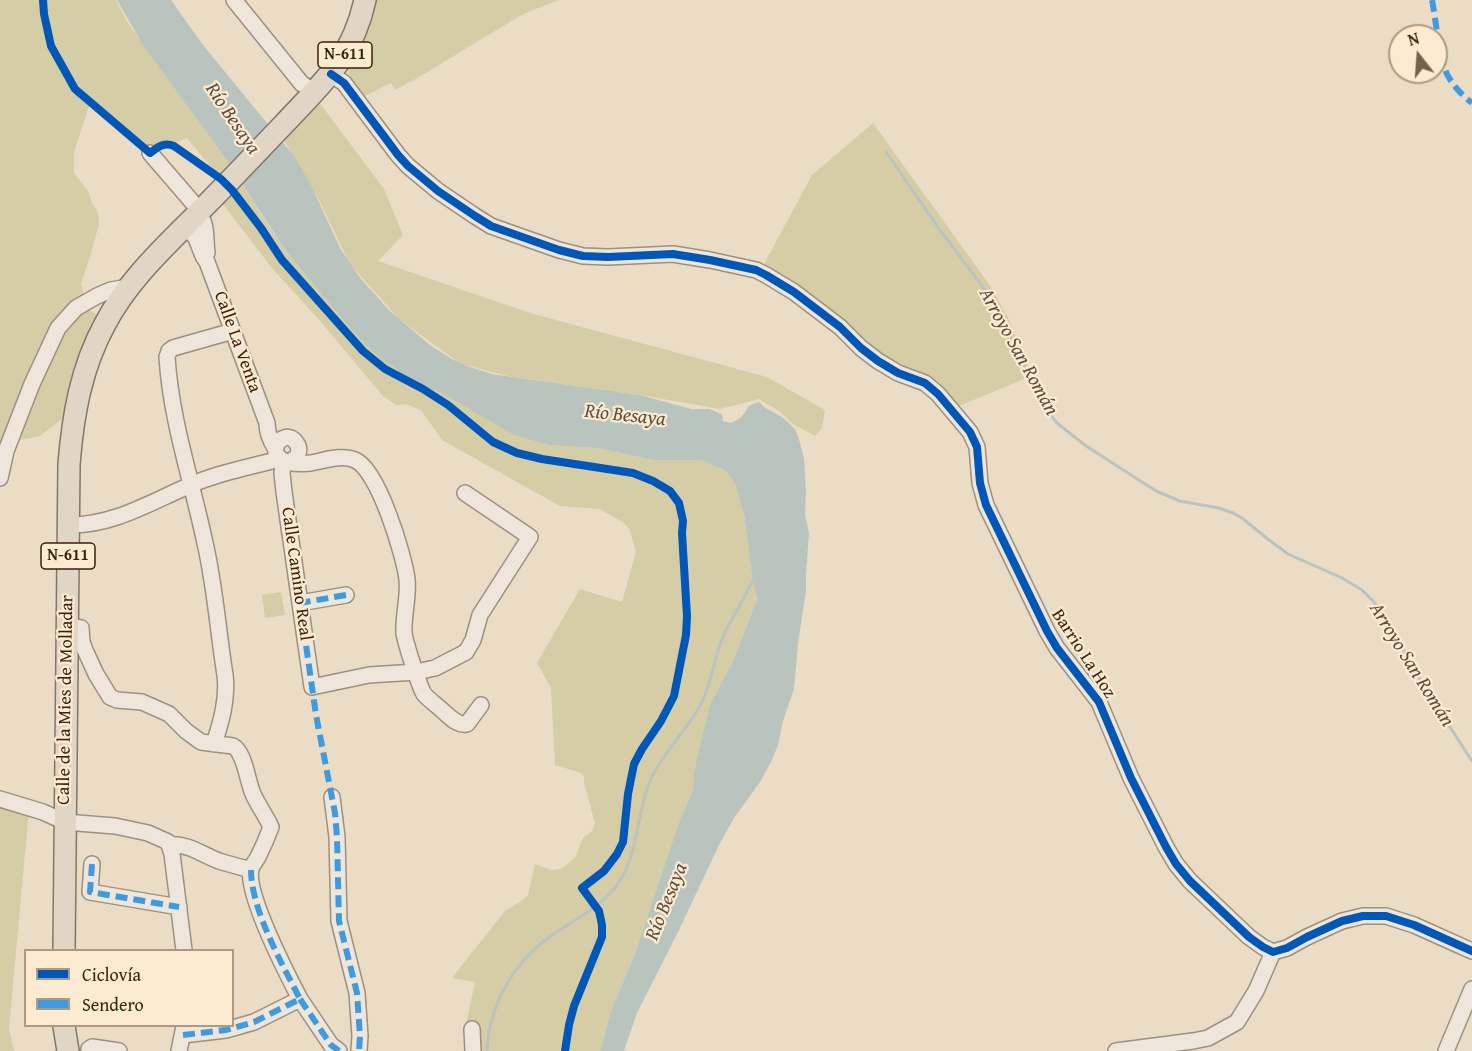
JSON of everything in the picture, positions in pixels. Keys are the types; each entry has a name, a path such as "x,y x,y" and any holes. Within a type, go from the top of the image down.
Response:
{"highway":[{"name":"N-611","path":"197,214 331,74 352,41 365,0"},
{"name":"Calle de la Mies de Molladar","path":"64,949 68,525 70,455 78,395 99,337 128,287 197,214"},
{"path":"64,1027 68,1051"}],"street":[{"path":"234,0 311,95"},
{"name":"Barrio La Hoz","path":"331,74 344,83 408,166 438,191 488,224 559,250 583,256 673,254 756,270 775,280 829,317 878,361 898,373 933,388 970,432 977,447 980,483 986,505 1034,606 1057,648 1099,702 1131,778 1176,864 1190,881 1249,937 1273,952"},
{"path":"150,153 197,214"},
{"name":"Calle La Venta","path":"197,214 203,218 207,262 267,423 288,455"},
{"path":"0,478 6,451 24,403 58,328 76,308 111,290 128,287"},
{"path":"214,744 222,716 226,682 210,568 178,432 167,355 170,350 178,346 233,331"},
{"path":"68,525 93,523 123,515 205,479 288,455 356,460 367,471 388,509 405,568 408,600 404,633 422,692 462,725 467,724 481,705"},
{"name":"Calle Camino Real","path":"288,455 282,477 312,687 369,675 416,672"},
{"path":"416,672 435,668 466,652 473,640 480,615 530,537 465,493"},
{"path":"300,603 346,595"},
{"path":"68,626 81,628 81,642 110,697 117,700 137,701 171,715 201,742 237,748 252,793 271,827 251,870 251,879 260,912 274,947 300,999 331,1045 339,1051"},
{"path":"332,797 337,837 339,921 357,993 359,1051"},
{"path":"0,799 43,812 65,822 130,828 165,840 170,845 172,854 184,949"},
{"path":"170,845 186,847 216,860 251,870"},
{"path":"92,864 90,892 179,908"},
{"path":"1116,1051 1208,1038 1225,1029 1237,1022 1246,1008 1273,952 1287,948 1342,921 1363,916 1386,916 1472,951"},
{"path":"1446,1051 1472,989"},
{"path":"179,1051 183,1030 226,1030 254,1022 300,999"},
{"path":"472,1029 473,1051"},
{"path":"89,1051 92,1047 119,1051"}],"shaded area":[{"path":"0,0 116,0 126,20 233,169 221,179 187,138 150,153 90,103 74,152 74,173 88,191 98,213 99,224 81,283 87,309 98,315 72,374 63,418 40,436 0,444"},
{"path":"373,0 559,0 523,14 395,90 391,83 361,98 353,89 347,67"},
{"path":"319,102 384,189 403,235 378,261 530,313 767,377 825,410 822,428 815,436 793,424 779,411 759,399 720,409 508,376 461,364 399,319 350,264 318,198 282,137"},
{"path":"873,123 991,287 1009,320 1031,376 954,408 762,268 812,175"},
{"path":"240,181 283,246 351,328 377,355 407,378 549,445 597,448 653,460 702,460 726,471 736,486 743,508 757,599 723,681 700,750 694,772 693,790 679,822 636,951 611,1011 600,1051 464,1051 465,1029 475,982 452,978 505,911 528,895 535,864 551,870 561,869 575,858 583,838 592,831 595,823 584,777 581,773 555,765 551,688 537,663 580,589 622,602 636,552 630,530 624,523 600,509 560,506 442,440 421,410 406,404 396,405 383,396 272,268 222,203"},
{"path":"281,592 285,615 265,618 262,595"},
{"path":"0,799 29,810 9,1028 14,1051 0,1051"}],"water":[{"name":"Río Besaya","path":"117,0 171,0 203,45 294,156 311,185 340,248 361,279 390,311 430,345 452,359 492,374 640,395 691,409 709,409 722,414 723,421 731,423 740,418 749,407 759,402 782,417 795,429 804,458 805,515 809,533 806,591 794,689 772,760 719,845 637,1013 624,1051 600,1051 611,1011 636,951 679,822 693,790 694,772 710,705 733,661 757,599 744,514 736,486 726,471 702,460 653,460 597,448 549,445 514,435 442,393 417,384 382,360 350,328 282,245 226,159 143,45"}],"waterway":[{"name":"Arroyo San Román","path":"886,152 940,230 992,299 1035,390 1057,423 1086,446 1156,491 1180,501 1233,513 1288,554 1342,578 1362,590 1384,614 1422,684 1472,761"},
{"path":"487,1051 493,1015 508,982 518,967 543,942 601,902 621,879 631,857 649,784 660,762 690,722 703,700 722,639 754,580"}],"marked path":[{"path":"1432,0 1444,67 1458,90 1472,103"},
{"path":"346,595 300,603 316,715 335,813 339,921 357,993 359,1051"},
{"path":"92,864 90,892 179,907"},
{"path":"183,1035 226,1030 254,1022 300,999 262,919 252,885 251,870"},
{"path":"300,999 331,1045 339,1051"}],"cycle path":[{"path":"43,0 51,46 75,89 150,153 164,145 174,146 221,179 261,228 282,260 363,351 385,369 448,405 493,442 517,453 633,473 670,491 679,503 683,521 687,616 686,635 674,696 634,764 623,842 604,871 582,888 599,911 602,937 574,1006 565,1051"},
{"path":"331,74 344,83 408,166 438,191 491,226 583,256 673,254 756,270 794,292 840,327 878,361 898,373 925,383 938,394 970,432 977,447 980,483 986,505 1047,631 1057,648 1099,702 1131,778 1166,847 1190,881 1249,937 1273,952 1287,948 1342,921 1363,916 1386,916 1414,925 1472,951"}]}
